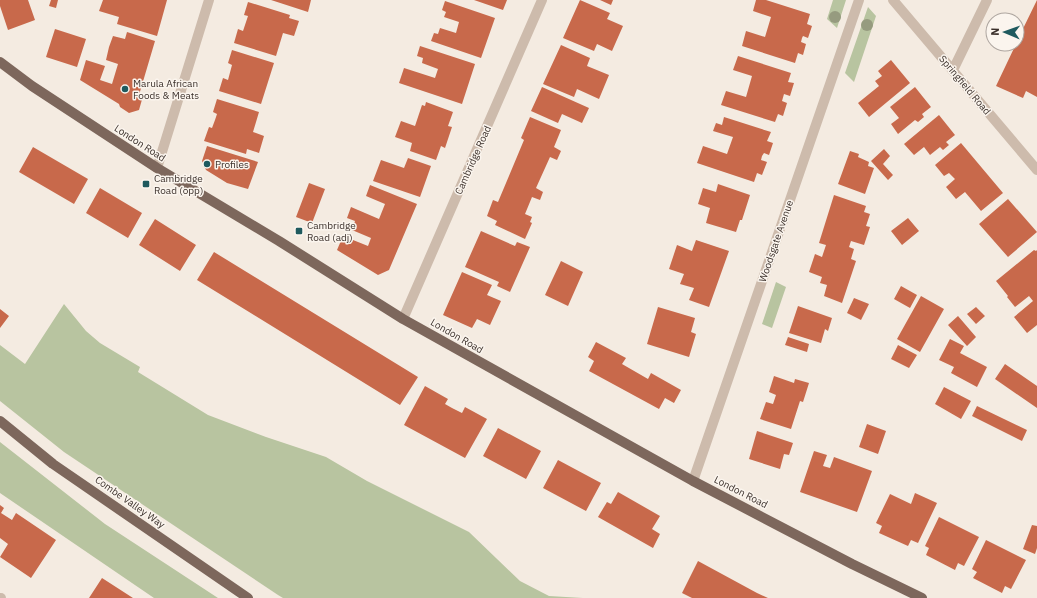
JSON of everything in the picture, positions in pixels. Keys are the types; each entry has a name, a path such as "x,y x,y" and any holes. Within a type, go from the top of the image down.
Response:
{"main road":[{"name":"London Road","path":"0,62 32,86 157,168 279,241 403,319 693,481 852,564 922,598"},
{"name":"Combe Valley Way","path":"0,421 53,464 248,598"}],"street":[{"path":"157,168 210,0"},
{"name":"Cambridge Road","path":"403,319 542,0"},
{"name":"Woodsgate Avenue","path":"693,481 859,0"},
{"name":"Springfield Road","path":"893,0 1037,170"},
{"path":"953,70 986,0"}],"green space":[{"path":"833,0 846,0 837,28 827,19"},
{"path":"868,7 876,16 854,82 845,73"},
{"path":"776,282 786,287 772,328 762,324"},
{"path":"64,304 86,331 100,343 140,367 138,372 208,415 266,437 326,457 367,481 469,532 520,581 549,596 583,598 283,598 64,452 0,401 0,345 25,364"},
{"path":"0,442 105,524 218,598 154,598 0,493"}],"building":[{"path":"0,0 28,0 35,20 8,30 0,6"},
{"path":"51,0 58,0 56,8 49,6"},
{"path":"103,0 167,0 157,36 117,24 119,17 99,11"},
{"path":"271,0 311,0 308,12"},
{"path":"474,0 507,0 503,10"},
{"path":"580,0 610,13 607,19 623,26 612,51 597,44 594,51 563,38"},
{"path":"600,0 613,0 611,5"},
{"path":"756,0 766,0 810,14 807,24 812,26 808,38 803,36 802,38 801,42 806,44 803,55 798,53 795,63 742,46 746,31 765,37 771,17 753,11"},
{"path":"1037,0 1037,97 1026,91 1023,98 996,86 1012,52 1025,52 1025,25"},
{"path":"445,1 495,18 481,58 431,41 434,33 438,34 440,28 456,33 459,22 444,17 446,12 442,10"},
{"path":"248,2 290,15 289,18 299,21 294,36 283,33 276,56 234,43 238,29 243,31 248,16 244,15"},
{"path":"55,29 86,39 77,67 46,57"},
{"path":"127,32 155,41 139,95 143,96 139,110 129,113 120,107 119,104 80,80 86,60 105,66 100,80 112,84 118,64 106,60 109,47 113,36 125,39"},
{"path":"561,45 590,58 587,66 609,75 599,99 577,89 574,97 543,84"},
{"path":"420,46 475,64 462,104 399,83 404,68 435,78 438,69 422,63 423,58 417,56"},
{"path":"232,50 274,63 261,104 219,91 223,78 228,80 232,65 228,63"},
{"path":"738,56 791,73 788,82 794,83 790,96 784,94 782,101 787,103 783,116 778,114 775,122 721,105 726,91 746,97 752,76 733,70"},
{"path":"891,60 910,83 869,117 858,103 879,86 875,81 882,76 878,71"},
{"path":"542,87 589,108 582,123 562,114 558,123 531,111"},
{"path":"915,87 931,107 922,114 924,117 918,122 915,120 898,134 891,124 899,118 890,107"},
{"path":"217,99 259,112 253,132 264,136 259,153 247,149 246,154 204,141 209,127 212,128 217,114 213,112"},
{"path":"426,102 453,112 448,126 452,127 445,148 441,146 436,160 410,151 412,143 395,137 401,121 415,126 422,105 425,106"},
{"path":"939,115 955,135 946,142 949,145 943,150 940,147 930,155 924,147 914,155 904,144"},
{"path":"530,117 561,130 554,147 561,151 557,160 550,157 536,188 543,192 540,200 532,197 525,214 532,217 530,222 532,223 525,239 495,225 497,221 487,216 493,200 498,202 524,140 521,138"},
{"path":"724,117 771,132 767,141 773,143 769,155 764,153 761,160 767,162 762,175 757,173 754,182 697,163 703,146 727,154 733,137 713,131 716,123 722,125"},
{"path":"961,143 1003,193 981,211 965,192 956,199 946,187 955,179 949,173 944,176 935,165"},
{"path":"207,146 258,162 248,189 227,183 206,170 202,161"},
{"path":"33,147 88,179 74,204 19,172"},
{"path":"884,149 890,156 883,164 893,175 888,180 871,161"},
{"path":"850,151 859,154 858,157 869,162 868,166 874,168 865,194 838,184"},
{"path":"408,158 431,166 420,197 373,181 381,160 404,168"},
{"path":"309,183 325,189 312,223 296,217"},
{"path":"718,184 750,195 742,220 740,220 736,232 706,223 710,208 698,204 703,188 716,192"},
{"path":"370,185 417,204 389,270 378,275 337,250 343,236 368,246 371,238 352,230 355,221 347,218 351,207 379,219 385,204 366,196"},
{"path":"100,188 142,213 128,238 86,213"},
{"path":"834,195 866,206 864,212 870,214 866,226 870,227 864,245 851,241 849,247 854,249 851,259 856,261 842,303 824,296 827,285 820,283 822,277 809,272 815,254 822,257 826,245 819,243"},
{"path":"1008,199 1037,232 1008,257 979,224"},
{"path":"908,218 919,231 902,245 891,231"},
{"path":"155,219 196,245 180,271 139,245"},
{"path":"481,231 515,246 517,242 530,247 510,292 497,286 499,282 465,267"},
{"path":"696,240 729,251 709,307 689,300 694,288 680,284 684,274 669,269 677,245 692,251"},
{"path":"1034,250 1037,250 1037,325 1027,333 1014,317 1033,301 1029,296 1015,307 996,281"},
{"path":"214,252 418,377 400,405 197,280"},
{"path":"561,261 583,272 568,306 545,295"},
{"path":"462,272 492,285 487,295 501,301 490,325 477,319 472,328 443,315"},
{"path":"901,286 917,295 910,308 894,299"},
{"path":"921,296 944,309 920,352 897,339"},
{"path":"854,298 869,304 861,320 847,313"},
{"path":"798,306 832,318 828,331 825,329 821,343 789,333"},
{"path":"658,307 695,318 691,332 696,334 689,357 647,344"},
{"path":"976,307 985,316 976,324 967,314"},
{"path":"0,309 9,316 0,328"},
{"path":"958,316 976,337 967,346 948,325"},
{"path":"788,337 809,344 807,352 785,345"},
{"path":"950,339 964,346 960,353 987,367 977,387 951,373 954,367 939,360"},
{"path":"596,342 626,358 622,364 648,379 651,373 681,390 674,403 665,398 659,409 589,371 594,361 588,357"},
{"path":"898,345 917,355 909,368 891,359"},
{"path":"1005,364 1037,386 1037,408 995,379"},
{"path":"774,376 794,383 795,379 809,383 803,402 800,401 791,429 760,419 766,402 773,404 776,395 769,392"},
{"path":"425,386 448,399 445,404 452,408 462,413 465,407 487,419 465,458 404,425"},
{"path":"944,387 971,401 961,419 935,404"},
{"path":"977,406 1027,430 1022,441 972,416"},
{"path":"867,424 886,431 878,454 859,447"},
{"path":"498,428 541,451 526,479 483,456"},
{"path":"757,431 793,443 789,455 784,454 780,469 749,459"},
{"path":"814,451 827,455 823,466 830,468 834,457 872,471 857,512 800,492"},
{"path":"558,460 601,483 586,511 543,488"},
{"path":"618,492 660,516 652,529 660,534 653,548 598,517 607,502 611,504"},
{"path":"915,493 937,503 918,543 911,540 908,546 879,533 882,526 876,523 890,494 911,504"},
{"path":"0,505 4,508 1,513 12,520 16,513 56,540 31,578 0,557 8,544 0,538"},
{"path":"939,517 979,537 964,566 958,563 955,570 926,555 929,548 925,546"},
{"path":"1032,525 1037,526 1037,548 1035,554 1023,549"},
{"path":"986,540 1026,560 1011,589 1005,586 1002,593 973,578 977,572 972,569"},
{"path":"698,561 768,598 692,598 682,593"},
{"path":"102,578 133,598 89,598"}],"place":[{"name":"Marula African Foods & Meats","path":"125,89"},
{"name":"Profiles","path":"207,164"},
{"name":"Cambridge Road (opp)","path":"146,184"},
{"name":"Cambridge Road (adj)","path":"299,231"}]}
